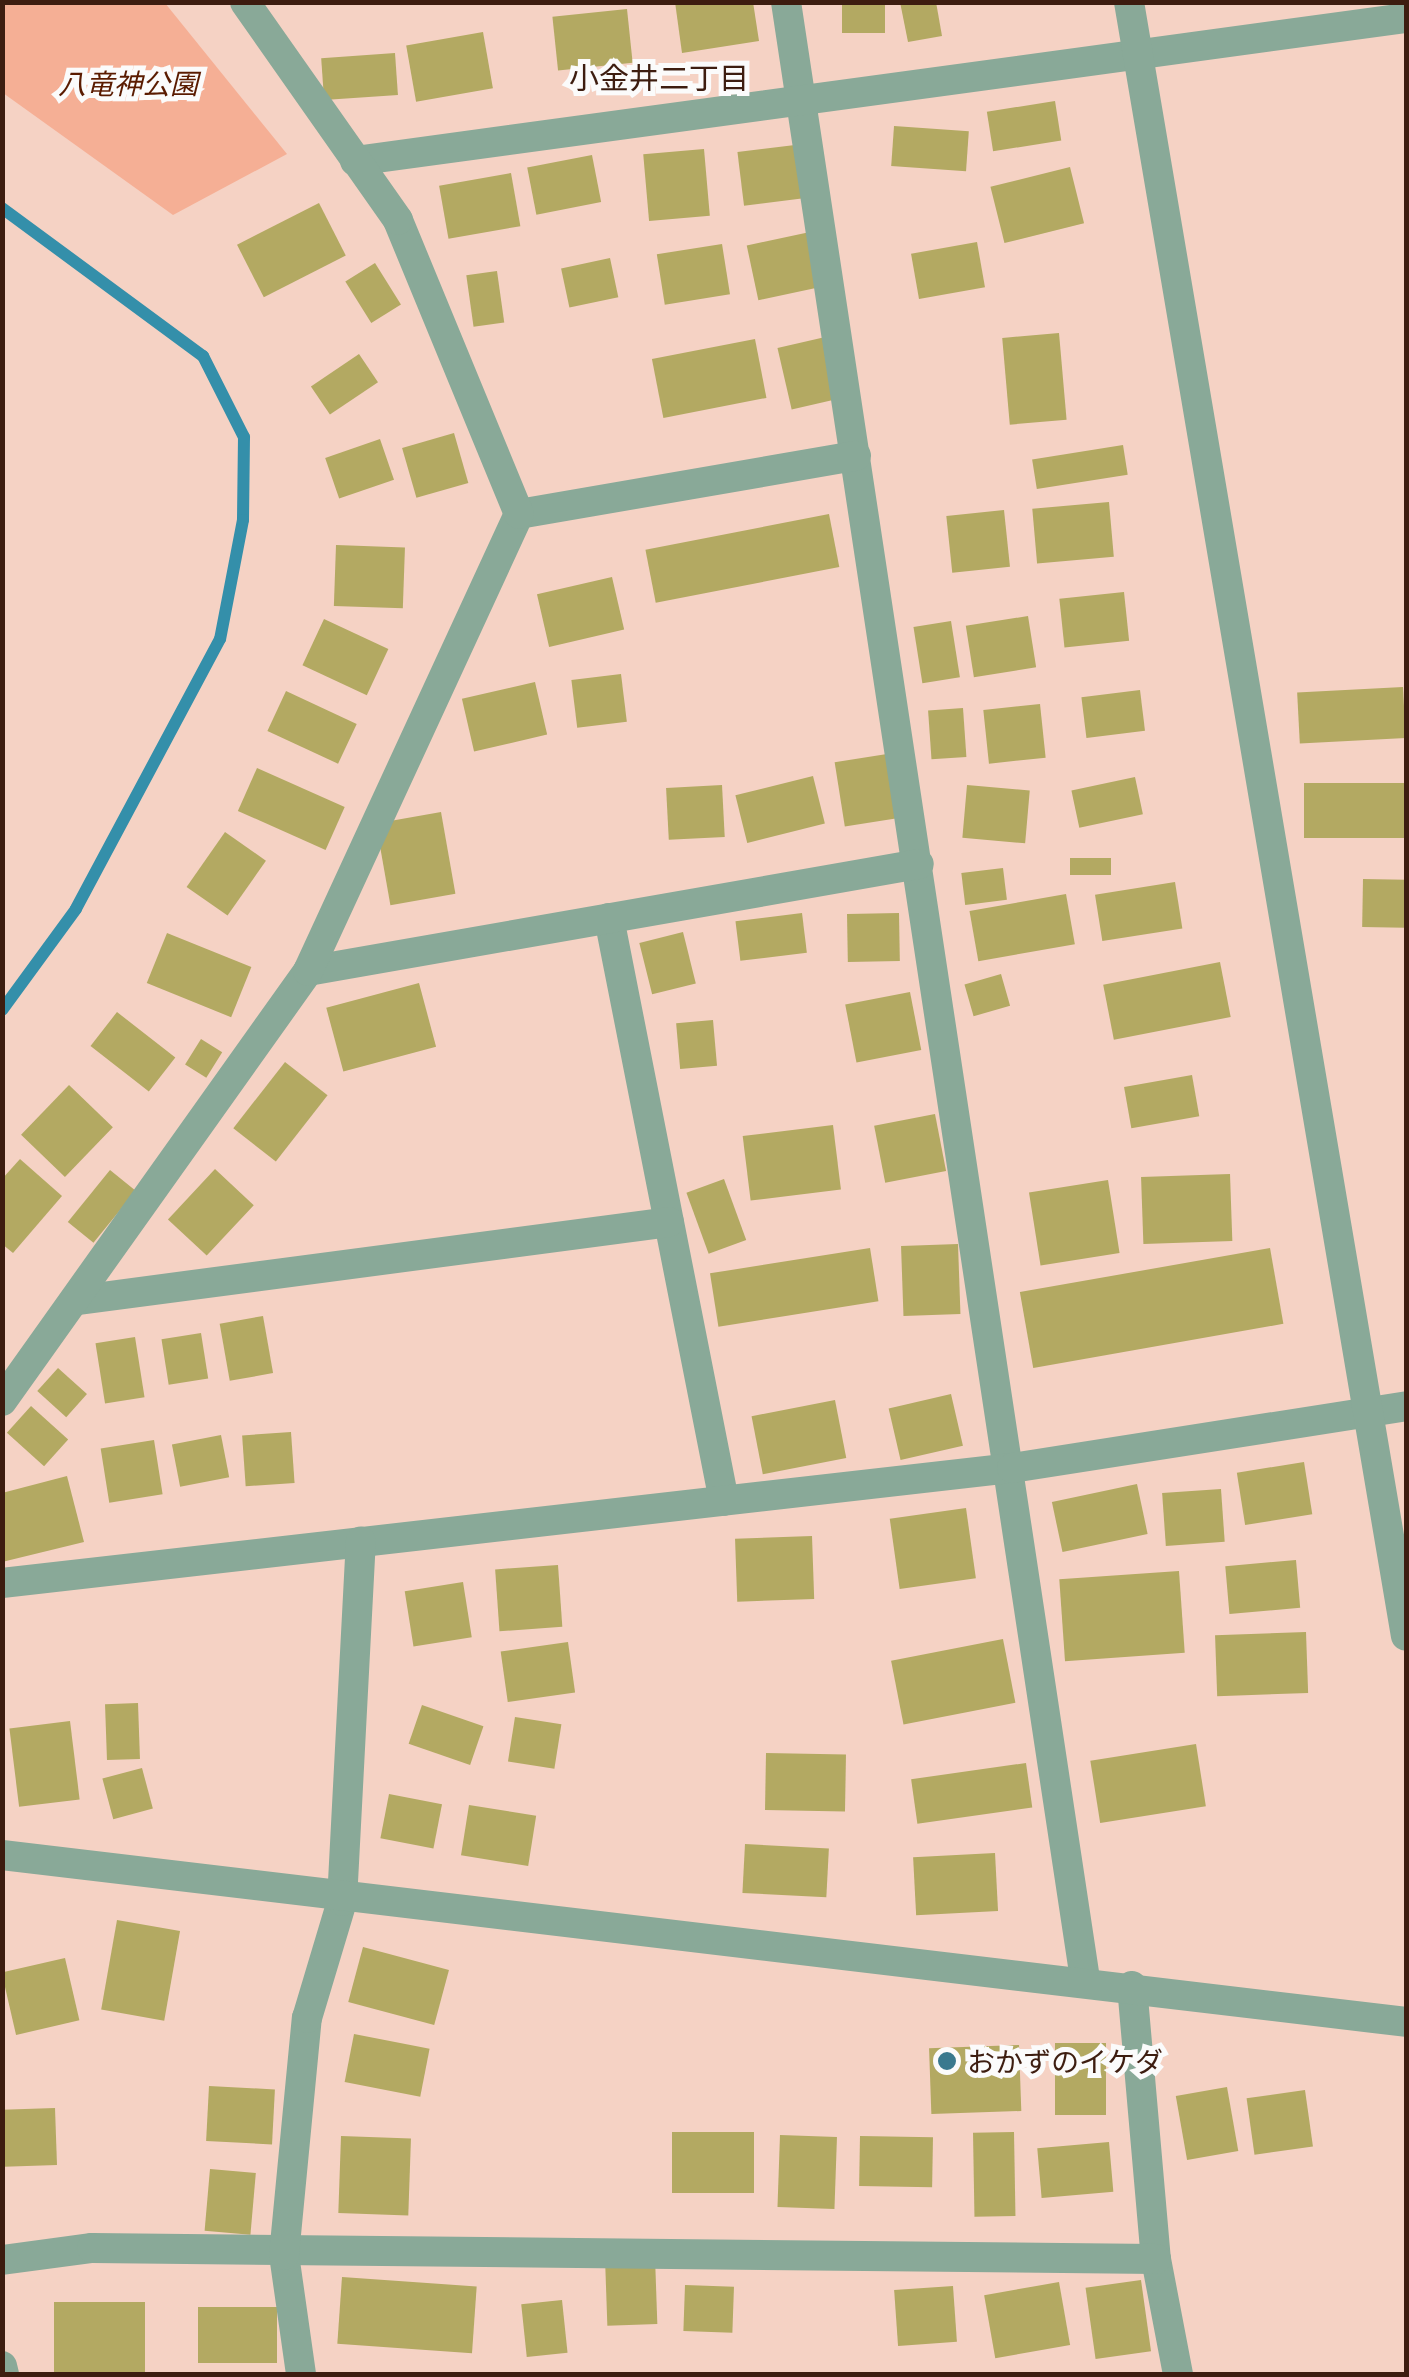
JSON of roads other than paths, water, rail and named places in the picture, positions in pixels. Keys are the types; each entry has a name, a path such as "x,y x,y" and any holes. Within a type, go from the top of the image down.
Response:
{"street":[{"path":"2,1401 80,1300 308,971 520,514 398,220 244,2"},
{"path":"786,2 1012,1468 1085,1978"},
{"path":"1129,2 1406,1636"},
{"path":"355,161 1136,61 1406,18"},
{"path":"520,514 856,456"},
{"path":"308,971 918,864"},
{"path":"609,918 724,1500"},
{"path":"80,1300 669,1222"},
{"path":"2,1583 1012,1468 1406,1406"},
{"path":"301,2374 284,2255 307,2018 342,1901 361,1542"},
{"path":"2,1855 342,1901 1085,1978 1406,2022"},
{"path":"1132,1986 1156,2259 1178,2374"},
{"path":"2,2260 92,2248 284,2255 1156,2259"},
{"path":"2,2366 4,2374"}],"waterway":[{"path":"2,208 203,356 244,437 243,520 220,639 76,909 2,1010"}],"place":[{"name":"おかずのイケダ","path":"947,2061"}],"district":[{"name":"小金井二丁目","path":"659,78"}],"park label":[{"name":"八竜神公園","path":"128,83"}]}
